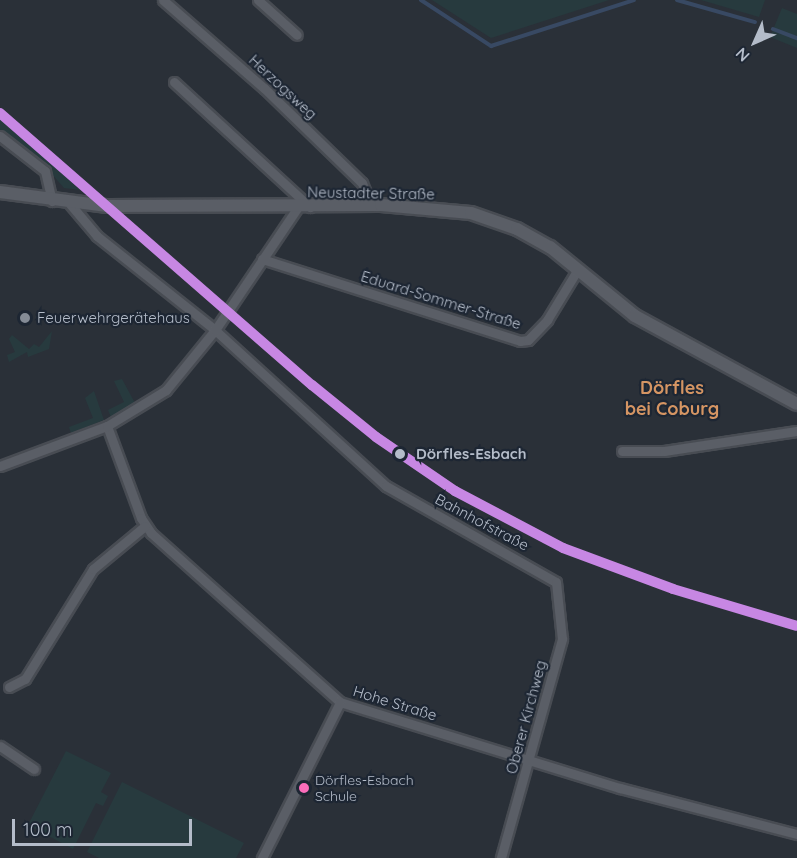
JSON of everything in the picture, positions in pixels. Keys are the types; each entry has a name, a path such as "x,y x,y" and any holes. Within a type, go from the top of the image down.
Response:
{"street":[{"name":"Herzogsweg","path":"163,0 264,88 362,183 371,205"},
{"path":"258,0 297,35"},
{"path":"0,466 107,426 166,390 215,330 262,259 304,207 174,82"},
{"path":"0,136 45,171 52,201"},
{"name":"Neustadter Straße","path":"0,192 70,204 304,207 371,205 471,213 517,229 578,269 652,327 797,404"},
{"name":"Bahnhofstraße","path":"70,204 97,236 215,330 386,486 556,582"},
{"name":"Eduard-Sommer-Straße","path":"262,259 520,341 528,340 547,320 578,269"},
{"name":"Hohe Straße","path":"107,426 145,526 340,702 531,761 797,834"},
{"path":"622,451 664,451 797,431"},
{"path":"9,687 25,679 93,569 145,526"},
{"name":"Oberer Kirchweg","path":"501,858 531,761 562,639 556,582"},
{"path":"262,858 340,702"},
{"path":"0,746 34,769"}],"green space":[{"path":"432,0 609,0 491,38"},
{"path":"701,0 765,0 759,17"},
{"path":"782,8 797,14 797,48 770,37"},
{"path":"0,118 80,190 64,188 44,165 0,131"},
{"path":"52,331 49,349 28,357 27,352 9,362 7,355 15,352 9,339 12,335 29,349 34,344 39,347"},
{"path":"122,379 135,403 111,417 108,410 124,402 114,381"},
{"path":"94,391 104,420 71,433 69,427 93,418 85,398"},
{"path":"66,751 111,773 101,792 108,796 103,806 96,803 73,849 28,825"},
{"path":"122,782 244,843 236,858 99,858 87,852"}],"waterway":[{"path":"421,0 491,46 634,0"},
{"path":"677,0 755,22"},
{"path":"773,29 797,38"}],"transit line":[{"path":"0,113 312,385 376,437 455,491 563,548 673,589 797,626"}],"place":[{"name":"Feuerwehrgerätehaus","path":"25,318"},
{"name":"Dörfles-Esbach","path":"400,454"},
{"name":"Dörfles-Esbach Schule","path":"304,788"}],"district":[{"name":"Dörfles bei Coburg","path":"672,399"}]}
